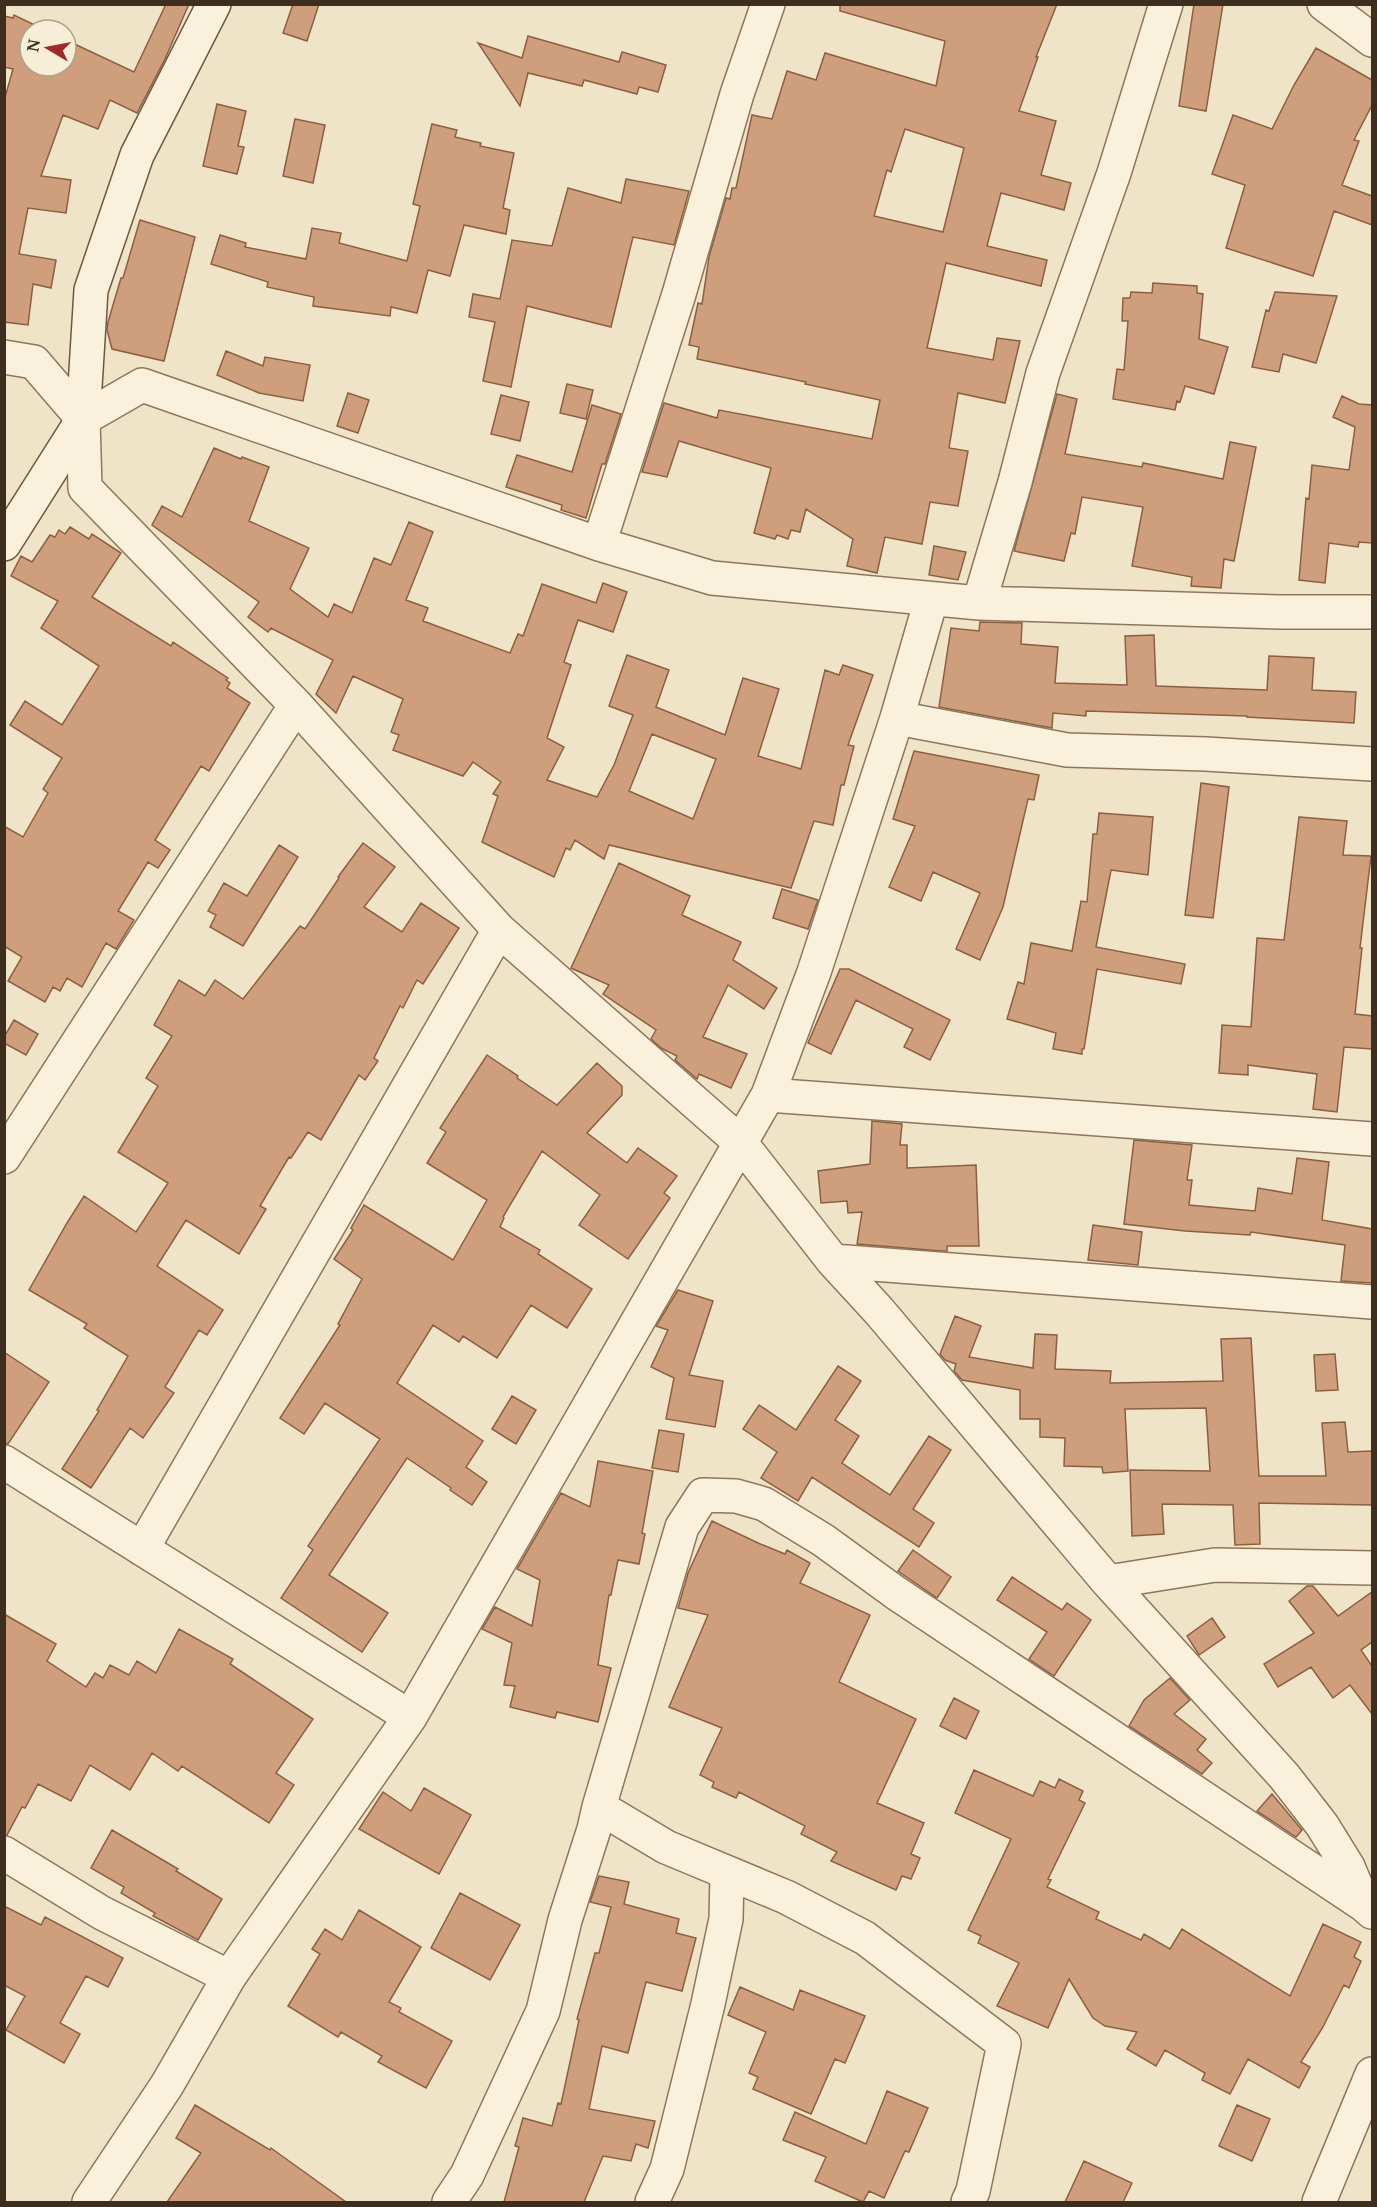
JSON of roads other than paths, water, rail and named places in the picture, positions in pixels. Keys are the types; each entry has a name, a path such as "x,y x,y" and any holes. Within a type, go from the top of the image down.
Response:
{"street":[{"path":"214,4 137,155 91,290 83,419 85,488 296,705 499,930 740,1142 833,1261 879,1311 1108,1582 1284,1776 1322,1824 1348,1867 1368,1908"},
{"path":"599,544 679,294 737,94 768,4"},
{"path":"979,603 1015,482 1043,373 1114,173 1166,4"},
{"path":"1324,4 1372,40"},
{"path":"4,357 34,362 83,419"},
{"path":"4,544 83,419 142,385 599,544 712,578 979,603 1280,612 1372,612"},
{"path":"88,2202 167,2085 229,1977 410,1717 768,1095 814,972 897,718 931,600"},
{"path":"4,1157 296,705"},
{"path":"897,718 1067,750 1206,754 1372,764"},
{"path":"142,1549 499,930"},
{"path":"768,1095 1372,1139"},
{"path":"833,1261 1372,1302"},
{"path":"4,1462 410,1717"},
{"path":"449,2202 467,2175 543,2012 565,1920 594,1829 682,1527 703,1495 736,1496 764,1504 823,1540 896,1593 1368,1908"},
{"path":"1108,1582 1215,1565 1372,1568"},
{"path":"599,1807 666,1847 786,1897 865,1938 1004,2043 973,2191 968,2202"},
{"path":"4,1853 102,1913 229,1977"},
{"path":"652,2202 667,2169 708,2004 726,1919 727,1873"},
{"path":"1319,2202 1372,2074"}]}
